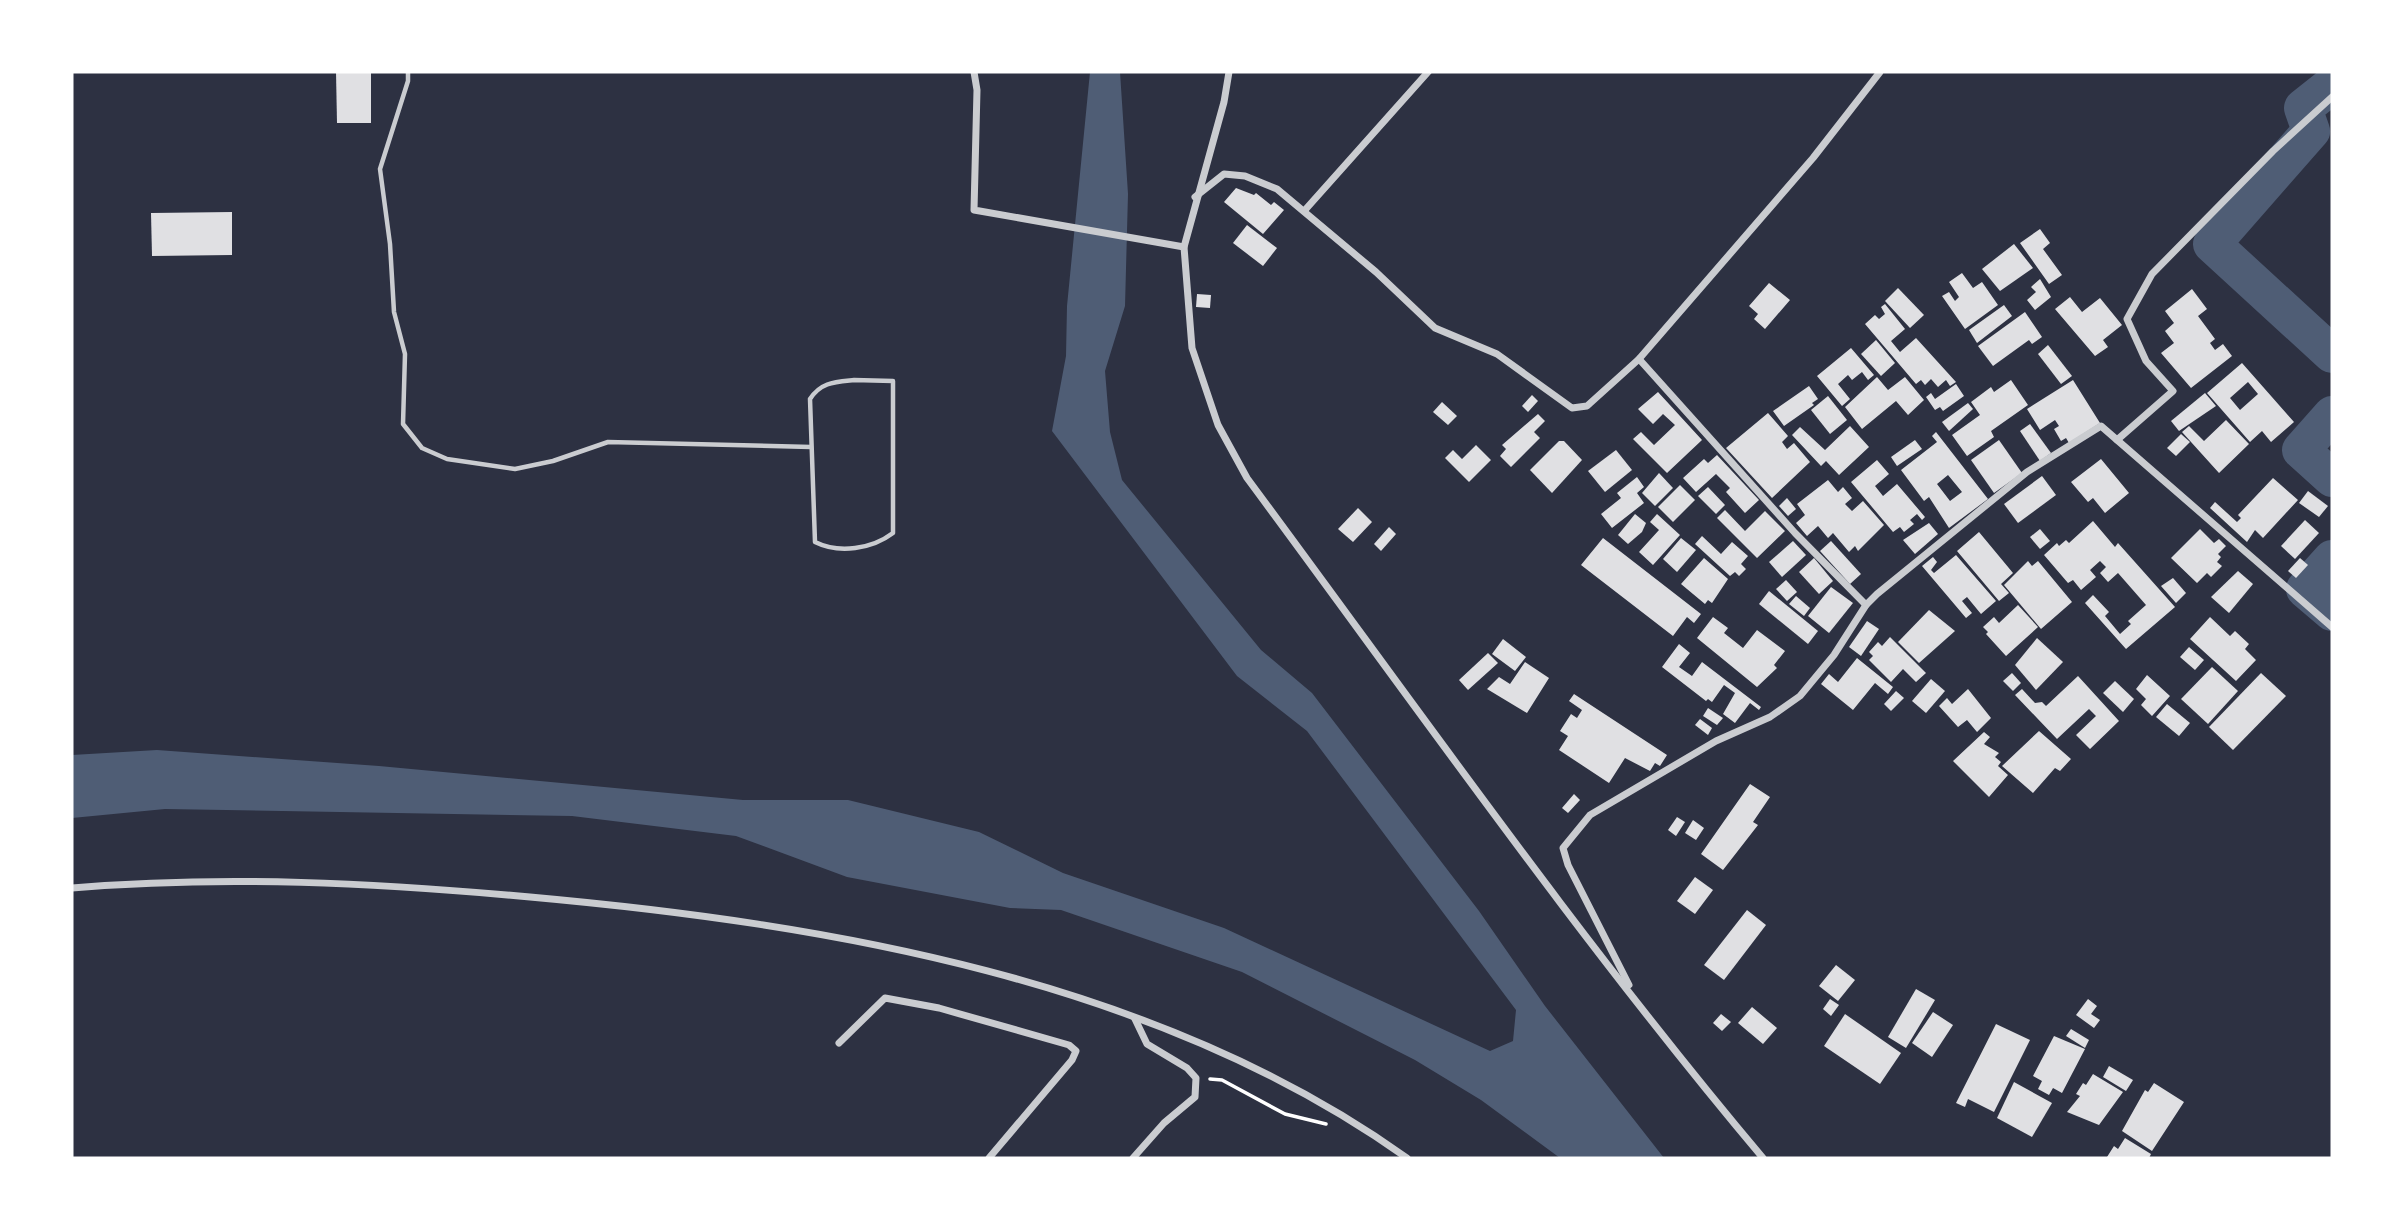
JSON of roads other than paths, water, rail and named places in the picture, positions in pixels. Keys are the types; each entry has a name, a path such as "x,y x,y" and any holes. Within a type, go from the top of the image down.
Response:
{"street":[{"path":"974,72 977,90 974,210 1184,247"},
{"path":"1229,72 1224,102 1195,197 1184,247 1192,348 1218,425 1247,478 1522,850 1763,1158"},
{"path":"1305,210 1428,72"},
{"path":"1195,197 1224,174 1261,182 1305,210 1435,328 1497,355 1572,408 1587,406 1639,359 1813,159 1880,72"},
{"path":"2117,440 2173,391 2146,361 2127,319 2152,274 2302,123 2332,97"},
{"path":"1639,359 1795,533 1866,605"},
{"path":"1634,996 1614,950 1568,865 1563,848 1590,816 1716,741 1770,717 1800,696 1834,655 1866,605 2027,472 2101,426 2332,627"},
{"path":"72,888 151,881 277,880 418,887 702,914 852,940 981,970 1135,1018 1298,1089 1364,1127 1407,1158"},
{"path":"839,1043 885,998 939,1008 1069,1045 1076,1051 1072,1060 989,1158"},
{"path":"1133,1158 1164,1123 1195,1097 1196,1078 1187,1068 1147,1044 1135,1018"}],"lane":[{"path":"408,72 408,81 380,169 390,244 394,312 405,354 402,424 422,448 447,459 515,469 553,461 608,442 811,447"},
{"path":"843,381 893,381 893,533 865,548 826,547 815,542 811,447 810,399 817,388 843,381"}],"water":[{"path":"1090,72 1120,72 1128,194 1125,306 1105,371 1110,432 1122,480 1261,650 1312,693 1479,911 1545,1006 1664,1158 1560,1158 1481,1100 1415,1060 1242,972 1061,910 1010,908 847,877 736,836 572,816 165,809 72,818 72,755 157,750 379,766 743,800 848,800 979,832 1063,873 1224,928 1490,1051 1513,1041 1516,1010 1307,731 1237,676 1052,431 1066,356 1067,306"}],"waterway":[{"path":"2332,85 2303,108 2311,131 2212,244 2332,354"},
{"path":"2332,415 2301,450 2332,478"},
{"path":"2332,559 2305,589 2332,612"}]}
